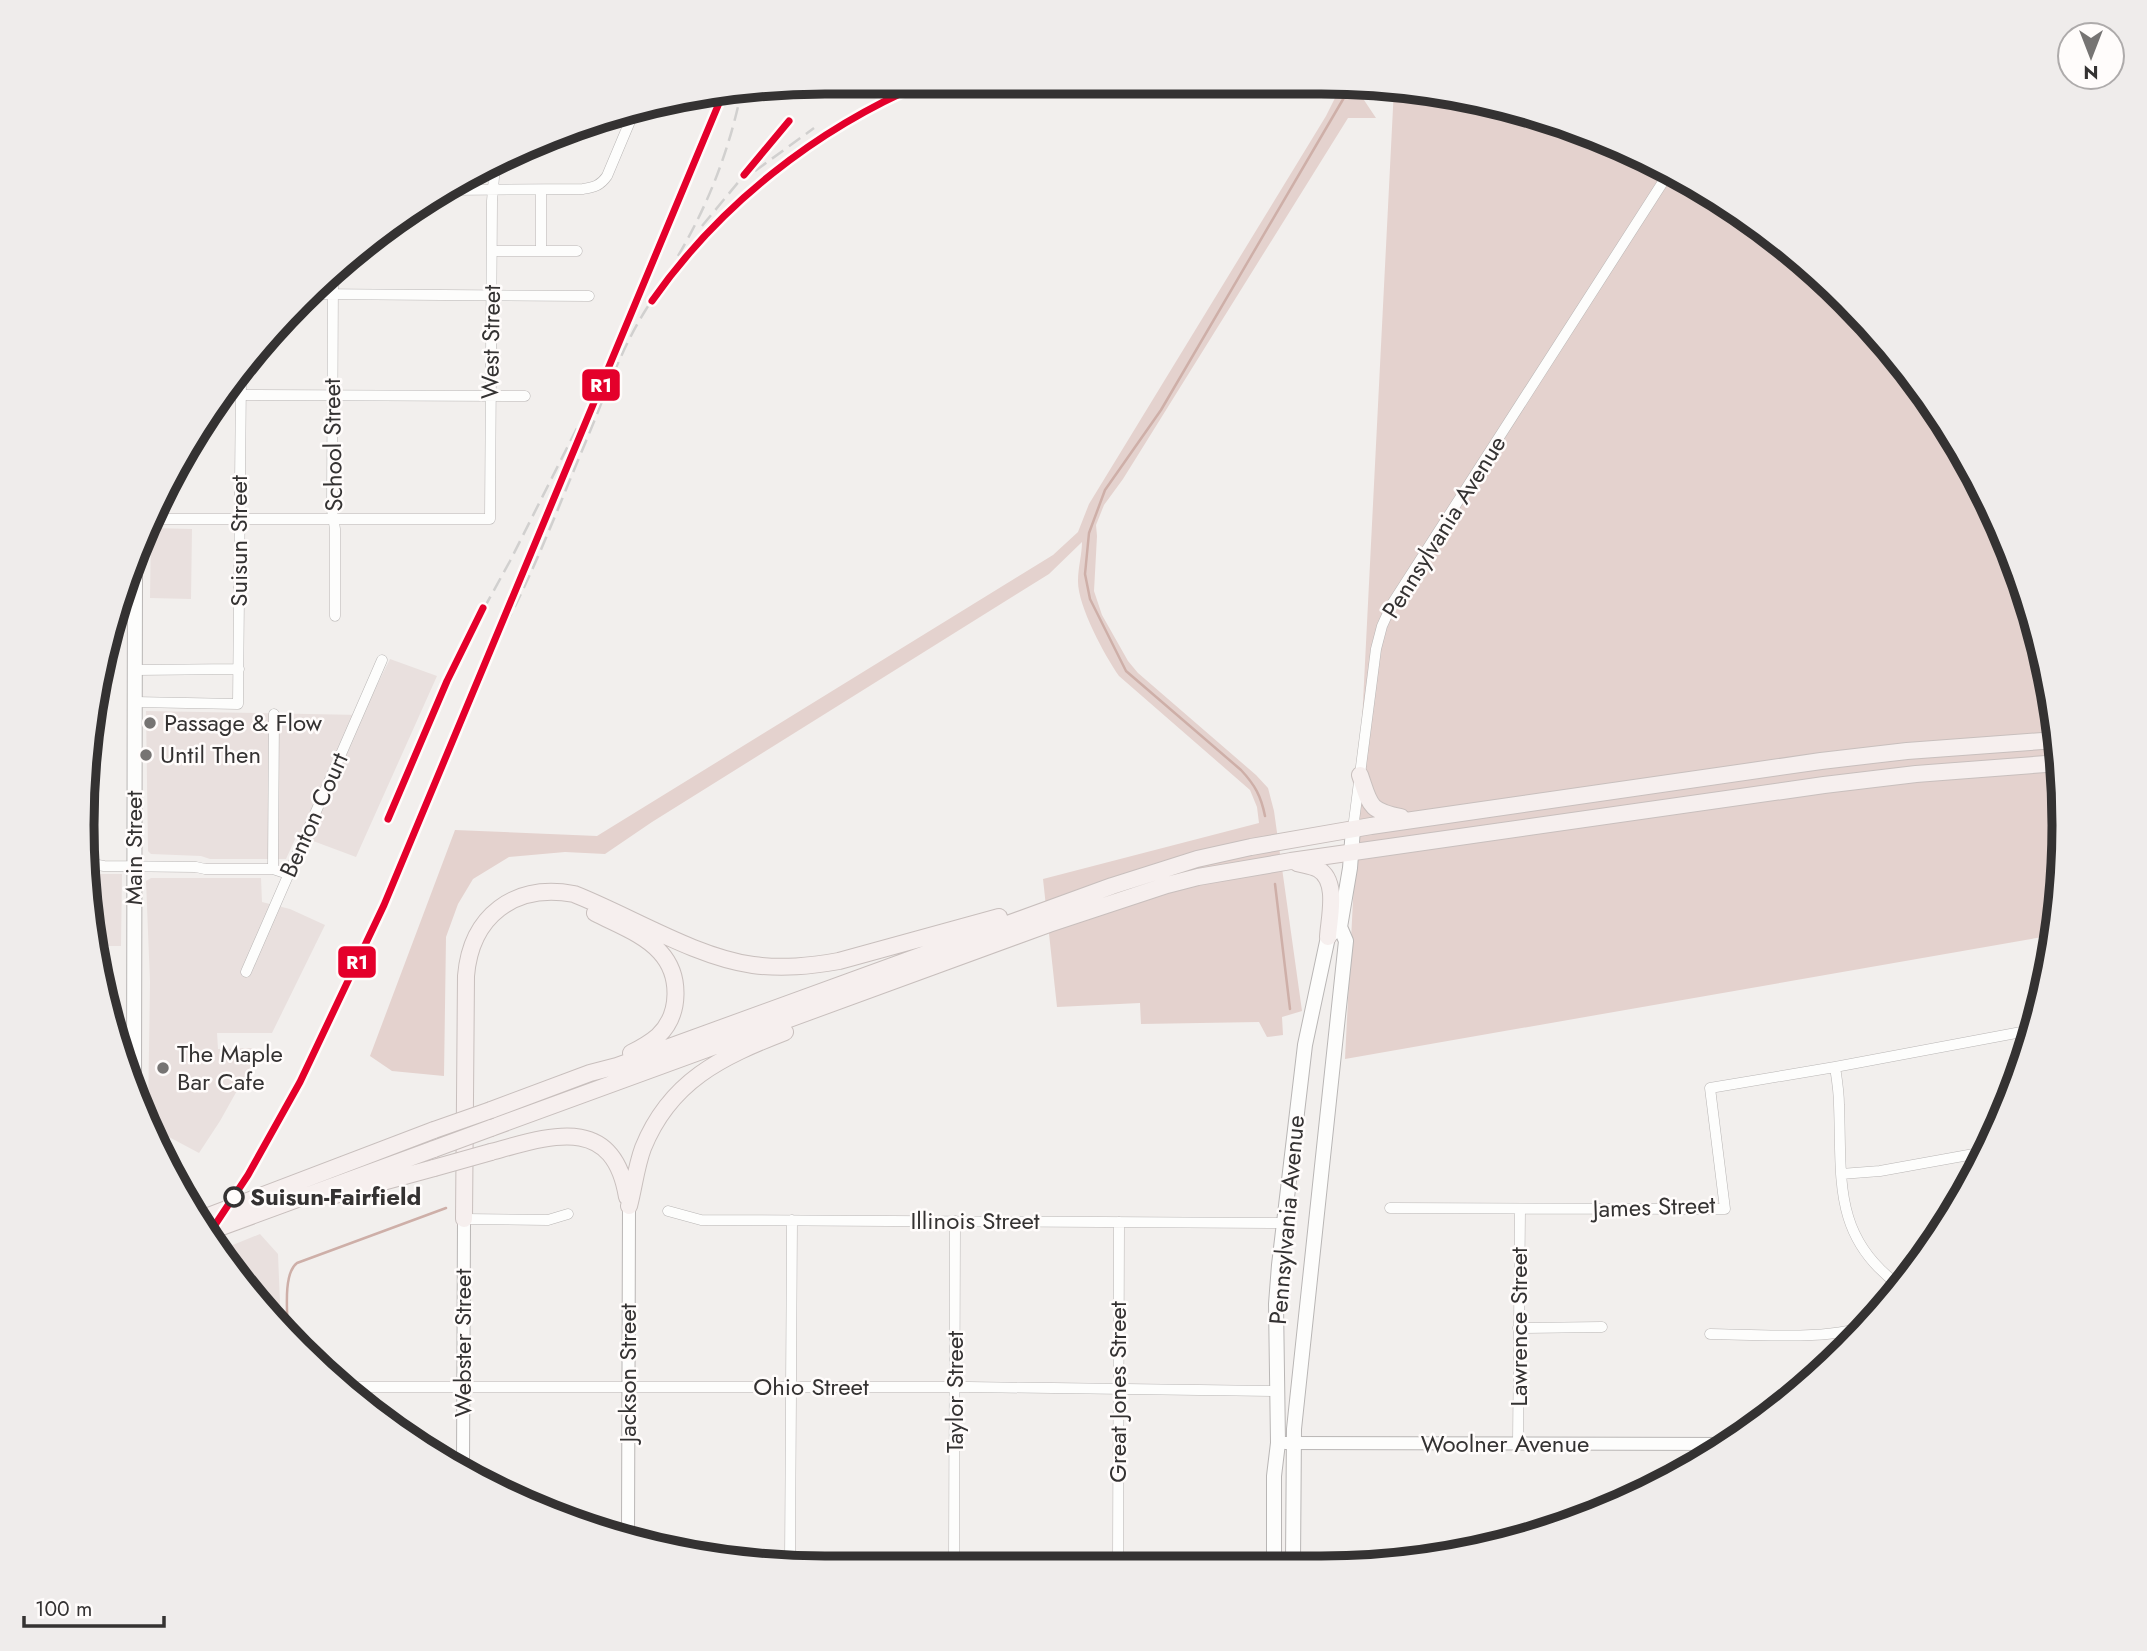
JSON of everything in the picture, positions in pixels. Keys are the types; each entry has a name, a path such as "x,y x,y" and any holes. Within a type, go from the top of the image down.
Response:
{"highway":[{"path":"215,1227 300,1181 434,1130 1136,877 1197,859 1251,846 1353,829 1821,761 1908,751 2047,741"},
{"path":"293,1204 491,1128 1095,908 1167,885 1291,861 1824,785 1916,774 2050,764"},
{"path":"1360,775 1368,799 1380,813 1417,820"},
{"path":"1291,861 1320,870 1327,878 1331,889 1334,932"},
{"path":"464,1219 466,976 471,947 496,909 516,898 525,894 556,891 574,894 716,956 750,965 791,968 839,961 1009,914 1046,909"},
{"path":"490,919 526,902 541,899 568,902 588,909 644,939 660,951 670,967 675,983 676,1001 671,1017 660,1034 645,1046 590,1073"},
{"path":"629,1206 636,1169 654,1126 677,1094 709,1066 768,1039 901,987 934,967"},
{"path":"209,1218 293,1204 558,1135 574,1135 589,1140 608,1153 621,1172 629,1206"},
{"path":"205,1212 241,1211"}],"main road":[{"name":"Main Street","path":"134,1063 135,586"},
{"name":"Pennsylvania Avenue","path":"1275,1556 1275,1476 1278,1443 1276,1304 1284,1223 1305,1045 1352,852 1353,829"},
{"name":"Pennsylvania Avenue","path":"1293,1556 1294,1429 1346,941 1334,932"}],"street":[{"path":"464,190 583,189 601,185 629,121"},
{"name":"West Street","path":"334,520 490,519 492,201 495,174"},
{"name":"Pennsylvania Avenue","path":"1353,829 1376,649 1392,604 1664,180"},
{"path":"541,190 541,251"},
{"path":"492,251 577,251"},
{"name":"School Street","path":"333,286 331,510 334,520 335,616"},
{"path":"325,294 589,296"},
{"name":"Suisun Street","path":"135,702 238,704 240,388"},
{"path":"235,395 525,396"},
{"path":"162,519 334,520"},
{"name":"Benton Court","path":"246,972 382,660"},
{"path":"135,670 239,669"},
{"path":"273,869 274,714"},
{"path":"96,865 273,869 288,874"},
{"name":"James Street","path":"1390,1208 1725,1209 1710,1088 2023,1032"},
{"path":"1835,1067 1842,1195 1848,1221 1861,1246 1893,1281"},
{"path":"1841,1174 1880,1171 1974,1154"},
{"name":"Jackson Street","path":"628,1530 629,1206"},
{"name":"Lawrence Street","path":"1518,1444 1520,1209"},
{"name":"Illinois Street","path":"668,1211 701,1220 1284,1223"},
{"path":"464,1219 548,1220 568,1214"},
{"name":"Webster Street","path":"463,1461 464,1219"},
{"path":"790,1555 792,1220"},
{"name":"Taylor Street","path":"954,1556 955,1221"},
{"name":"Great Jones Street","path":"1118,1556 1119,1222"},
{"path":"1518,1328 1602,1327"},
{"path":"1710,1334 1824,1335 1848,1331"},
{"name":"Ohio Street","path":"358,1387 955,1387 1278,1391"},
{"name":"Woolner Avenue","path":"1278,1443 1711,1444"}],"shaded area":[{"path":"1337,95 1361,96 1376,118 1348,118 1123,479 1104,505 1096,525 1094,591 1102,615 1128,661 1138,673 1268,788 1274,811 1302,1011 1282,1017 1283,1035 1267,1037 1259,1022 1141,1024 1140,1003 1057,1007 1043,879 1259,823 1257,807 1250,790 1119,676 1113,667 1082,603 1078,575 1082,542 1049,574 605,854 565,852 509,857 473,879 458,904 446,937 444,1076 392,1071 370,1056 455,830 597,836 1053,555 1078,532 1089,504"},
{"path":"1393,99 1511,119 1601,150 1645,170 1687,192 1767,246 1803,276 1871,344 1901,380 1955,460 1997,546 2014,591 2028,636 2046,730 2051,778 2051,873 2043,937 1345,1059"},
{"path":"158,528 192,529 191,599 150,598 151,544"},
{"path":"390,659 437,676 356,857 297,835 286,859 210,859 201,856 151,854 148,851 146,711 362,715"},
{"path":"96,870 99,870 100,874 122,874 121,946 105,946"},
{"path":"151,878 261,878 262,902 290,909 325,925 272,1033 217,1033 218,1049 251,1048 257,1055 199,1153 165,1137 148,1100 150,982 146,881"},
{"path":"260,1234 278,1254 280,1312 246,1271 229,1247"}],"waterway":[{"path":"1265,816 1257,791 1241,770 1126,671 1090,599 1085,574 1089,533 1105,490 1161,410 1346,95"},
{"path":"1275,884 1290,1009"},
{"path":"287,1319 289,1277 297,1263 446,1208"}],"railway":[{"path":"486,663 534,566 627,343 671,274 732,207 768,177 844,124 901,94"},
{"path":"678,256 716,177 739,100"},
{"path":"702,226 789,121"},
{"path":"755,171 814,128"},
{"path":"388,819 460,652 510,561 577,428"}],"transit line":[{"name":"R1","path":"652,301 678,266 708,233 773,173 845,123 901,94"},
{"name":"R1","path":"214,1226 248,1175 300,1082 384,905 719,103"},
{"name":"R1","path":"744,175 789,121"},
{"name":"R1","path":"388,819 447,681 483,608"}],"place":[{"name":"Passage & Flow","path":"150,723"},
{"name":"Until Then","path":"146,755"},
{"name":"The Maple Bar Cafe","path":"163,1068"},
{"name":"Suisun-Fairfield","path":"234,1197"}]}
